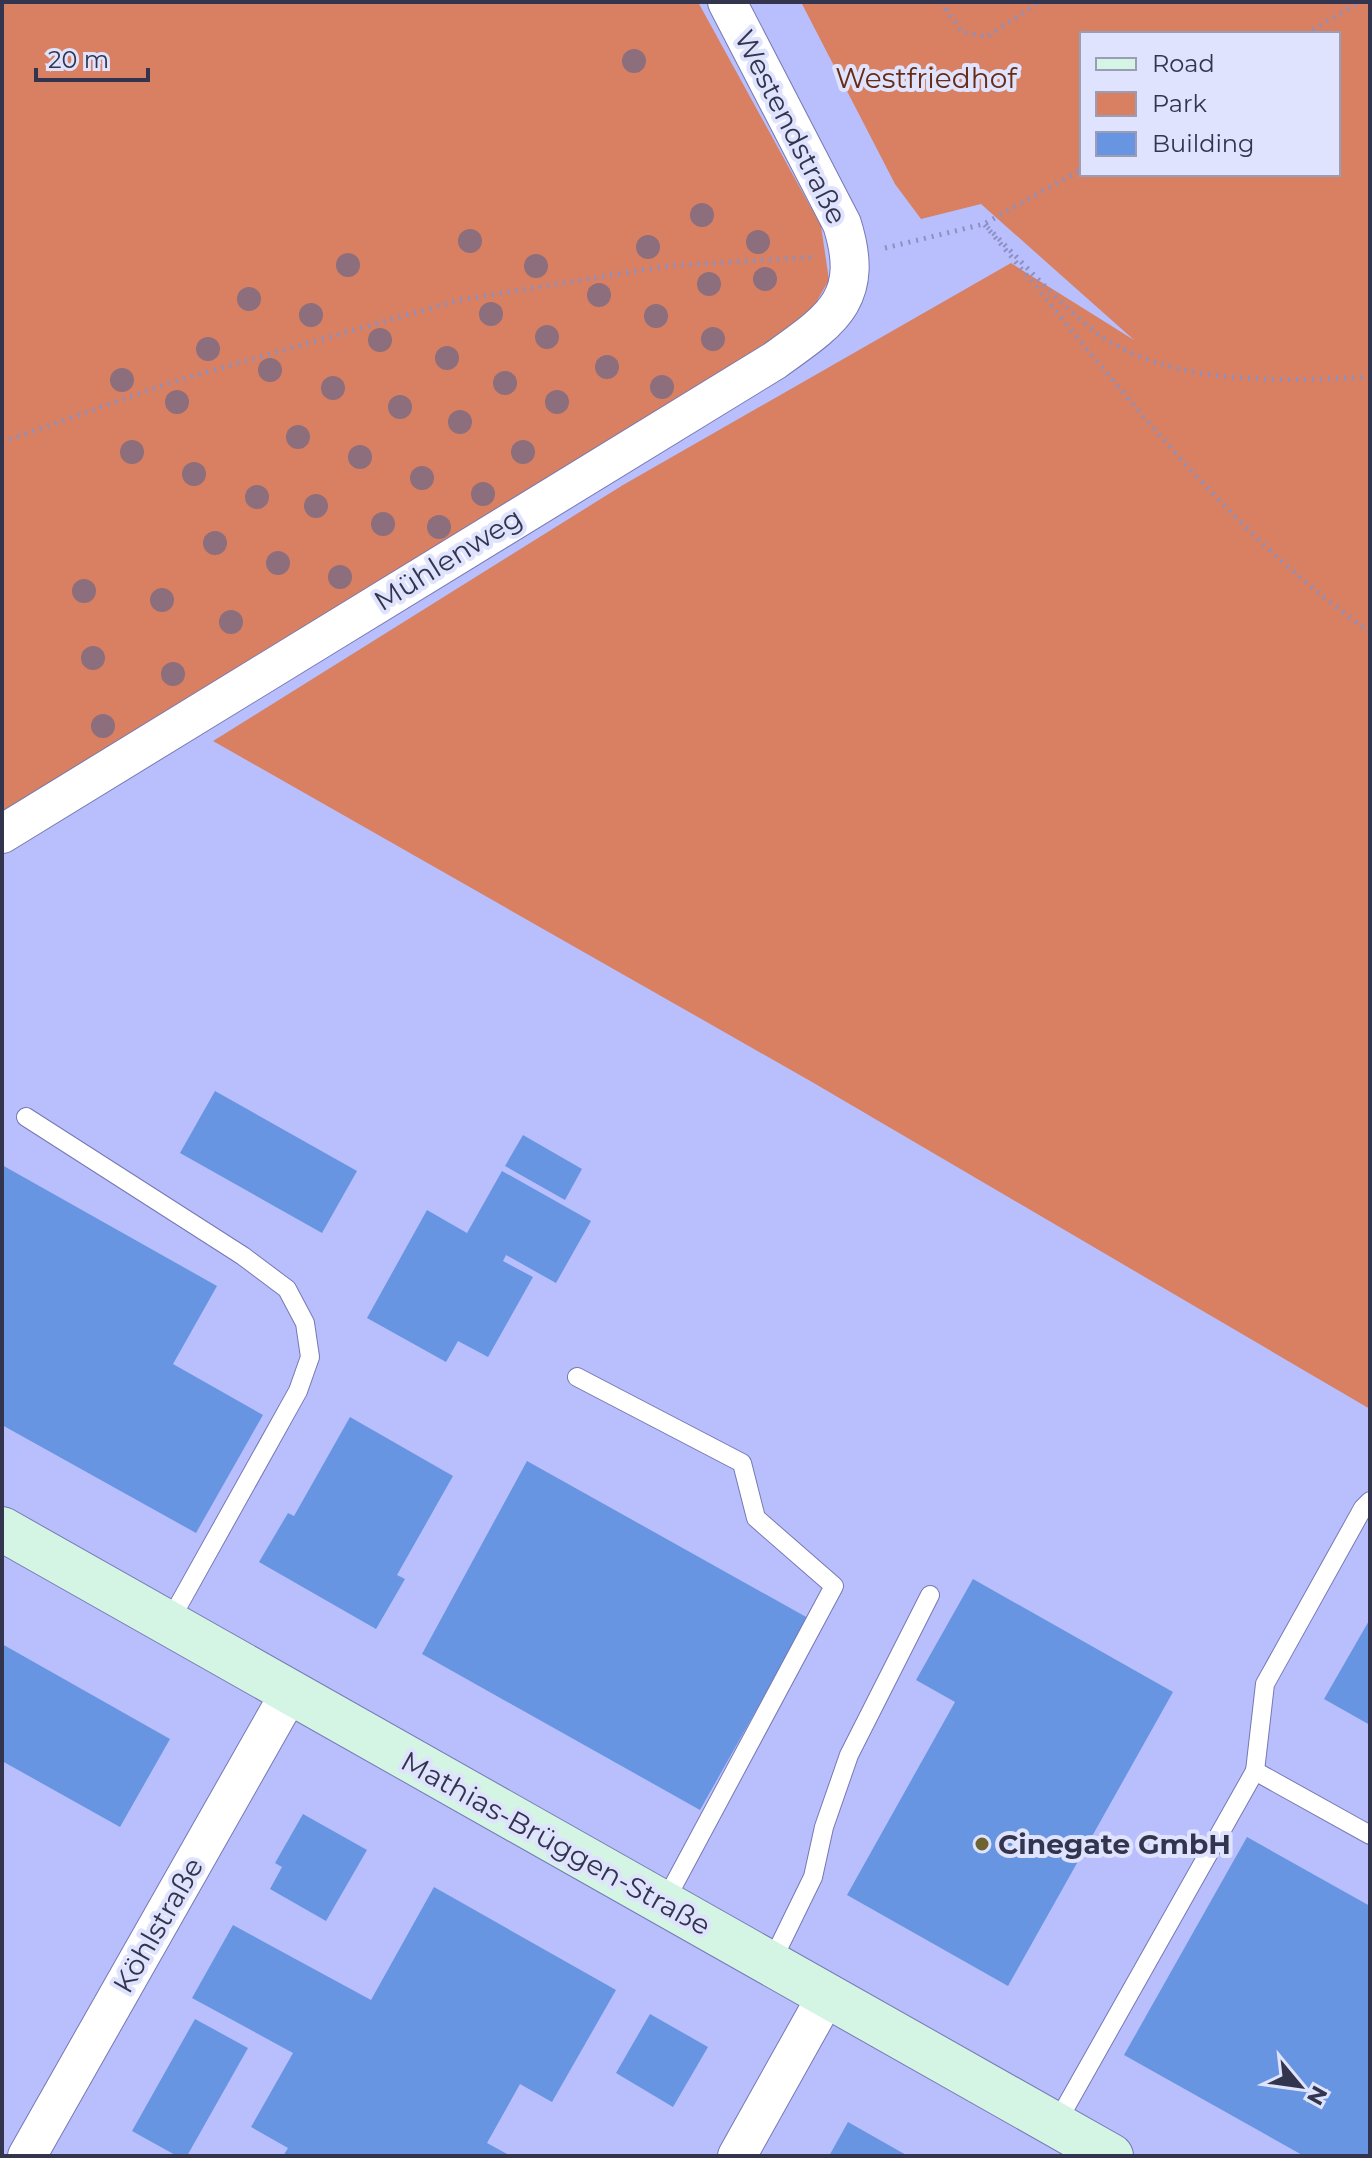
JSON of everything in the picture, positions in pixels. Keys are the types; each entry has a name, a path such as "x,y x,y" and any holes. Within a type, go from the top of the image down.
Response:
{"street":[{"name":"Westendstraße","path":"727,2 842,224 851,253"},
{"name":"Mühlenweg","path":"2,834 774,361 827,324 849,288 851,253"},
{"name":"Mathias-Brüggen-Straße","path":"2,1529 1111,2156"},
{"name":"Köhlstraße","path":"27,2156 289,1694"},
{"path":"737,2156 827,1995"}],"lane":[{"path":"26,1117 243,1256 287,1289 305,1323 310,1357 298,1391 168,1624"},
{"path":"577,1377 742,1463 756,1518 834,1586 664,1903"},
{"path":"1056,2125 1255,1771 1265,1684 1370,1501"},
{"path":"771,1963 813,1877 824,1827 849,1755 930,1595"},
{"path":"1255,1771 1370,1835"}],"path":[{"path":"941,2 962,32 987,37 1039,2"},
{"path":"1309,32 1359,2"},
{"path":"2,442 175,381 333,333 459,300 667,266 851,253 984,224 1080,170"},
{"path":"984,224 1094,331 1134,354 1185,369 1280,381 1370,377"},
{"path":"984,224 1218,500 1329,603 1370,632"}],"green space":[{"path":"2,2 698,2 821,226 829,280 806,320 2,815"},
{"name":"Westfriedhof","path":"801,2 1370,2 1370,1409 812,1082 213,741 623,485 1011,263 1134,340 981,204 921,219 895,184"}],"building":[{"path":"215,1091 357,1171 322,1233 180,1153"},
{"path":"523,1135 582,1169 565,1200 505,1166"},
{"path":"2,1165 217,1286 173,1364 263,1415 196,1533 2,1425"},
{"path":"502,1171 591,1221 556,1283 506,1255 503,1261 533,1277 488,1357 458,1341 446,1362 367,1318 427,1210 467,1233"},
{"path":"350,1417 453,1476 397,1575 405,1579 376,1629 259,1562 288,1513 294,1516"},
{"path":"527,1461 808,1618 700,1810 422,1654"},
{"name":"Cinegate GmbH","path":"973,1579 1173,1692 1008,1986 847,1895 955,1702 916,1680"},
{"path":"1370,1619 1370,1725 1324,1699"},
{"path":"2,1644 170,1739 120,1827 2,1761"},
{"path":"303,1814 367,1850 326,1921 270,1889 282,1867 275,1863"},
{"path":"1247,1837 1370,1906 1370,2156 1304,2156 1124,2055"},
{"path":"434,1887 616,1990 552,2102 520,2084 487,2143 511,2156 283,2156 288,2148 251,2127 293,2053 192,1998 233,1925 371,2000"},
{"path":"650,2014 708,2047 673,2107 616,2073"},
{"path":"195,2019 248,2048 187,2156 177,2156 132,2131"},
{"path":"848,2122 908,2156 829,2156"}],"place":[{"name":"Cinegate GmbH","path":"982,1844"}]}
